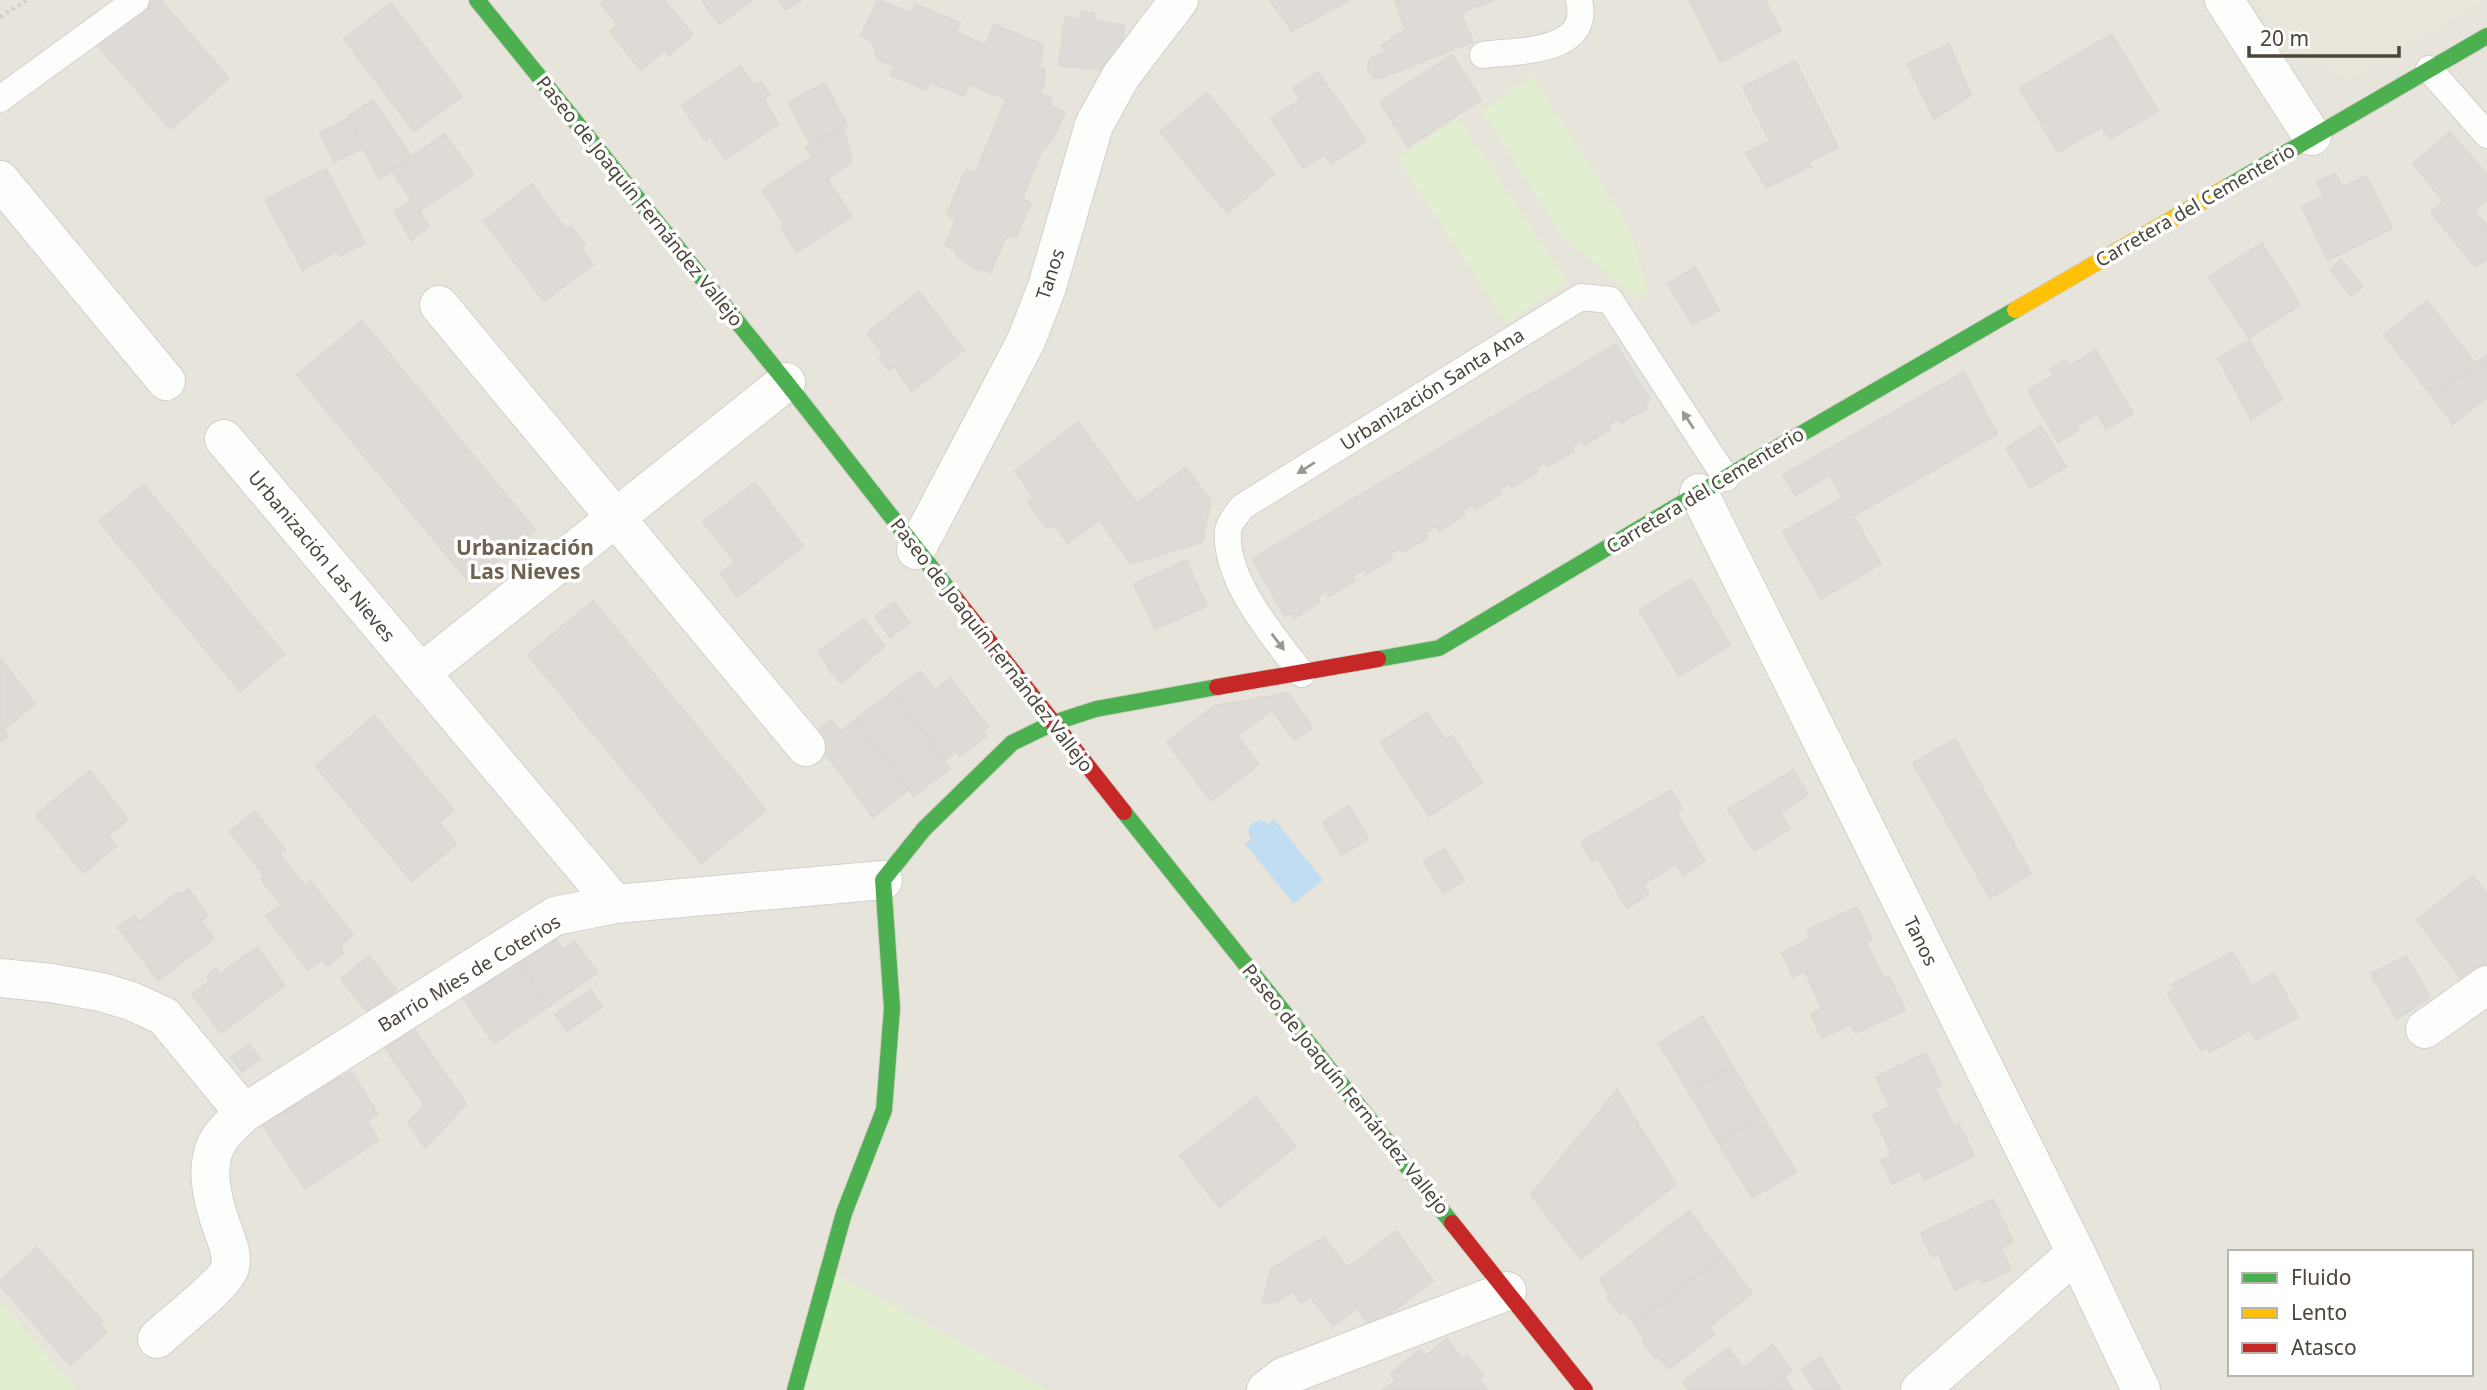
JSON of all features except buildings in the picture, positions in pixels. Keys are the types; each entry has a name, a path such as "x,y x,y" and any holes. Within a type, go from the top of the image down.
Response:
{"street":[{"name":"Paseo de Joaquín Fernández Vallejo","path":"477,0 786,382 1053,723 1585,1390"},
{"name":"Tanos","path":"916,550 1026,341 1047,287 1094,125 1121,76 1179,0"},
{"name":"Carretera del Cementerio","path":"2224,0 2312,136"},
{"name":"Carretera del Cementerio","path":"1053,723 1096,709 1439,649 1712,485 2487,36"},
{"path":"0,180 166,381"},
{"path":"439,305 806,747"},
{"path":"421,673 786,382"},
{"name":"Urbanización Las Nieves","path":"224,439 615,904"},
{"name":"Tanos","path":"1712,485 2141,1390"},
{"path":"795,1390 844,1213 884,1110 892,1007 883,880 924,828 1012,743 1053,723"},
{"name":"Barrio Mies de Coterios","path":"157,1339 221,1282 230,1268 230,1251 217,1214 211,1180 215,1146 226,1130 244,1113 555,916 615,904 883,880"},
{"path":"0,978 101,992 131,1001 164,1016 244,1113"},
{"path":"2425,1029 2487,985"},
{"path":"1920,1390 2076,1253"},
{"path":"1266,1390 1283,1377 1507,1291"}],"lane":[{"path":"0,99 136,0"},
{"path":"1483,55 1557,45 1570,37 1579,24 1578,0"},
{"path":"2428,69 2487,135"},
{"name":"Urbanización Santa Ana","path":"1302,674 1251,605 1231,556 1228,528 1242,507 1581,297 1610,300 1712,485"}],"path":[{"path":"0,17 27,0"}],"shaded area":[{"path":"0,0 2487,0 2487,1390 0,1390"},
{"path":"2255,0 2485,0 2349,80 2284,46"}],"green space":[{"path":"1532,76 1629,227 1648,291 1633,301 1630,292 1563,237 1482,111"},
{"path":"1458,117 1568,283 1506,323 1397,158"},
{"path":"828,1270 1048,1390 795,1390"},
{"path":"0,1301 78,1390 0,1390"}],"water":[{"path":"1274,819 1323,880 1294,904 1245,844 1251,839 1248,831 1251,824 1259,820 1268,824"}],"traffic: fast":[{"path":"477,0 786,382 955,598"},
{"path":"2227,187 2487,36"},
{"path":"1378,659 1439,648 2015,310"},
{"path":"795,1390 844,1213 884,1110 892,1008 883,880 924,829 1012,743 1053,723 1096,709 1217,687"},
{"path":"1124,812 1452,1223"}],"traffic: slow":[{"path":"2015,310 2227,187"}],"traffic: jam":[{"path":"955,598 1124,812"},
{"path":"1217,687 1378,659"},
{"path":"1452,1223 1585,1390"}],"district":[{"name":"Urbanización Las Nieves","path":"525,559"}]}
